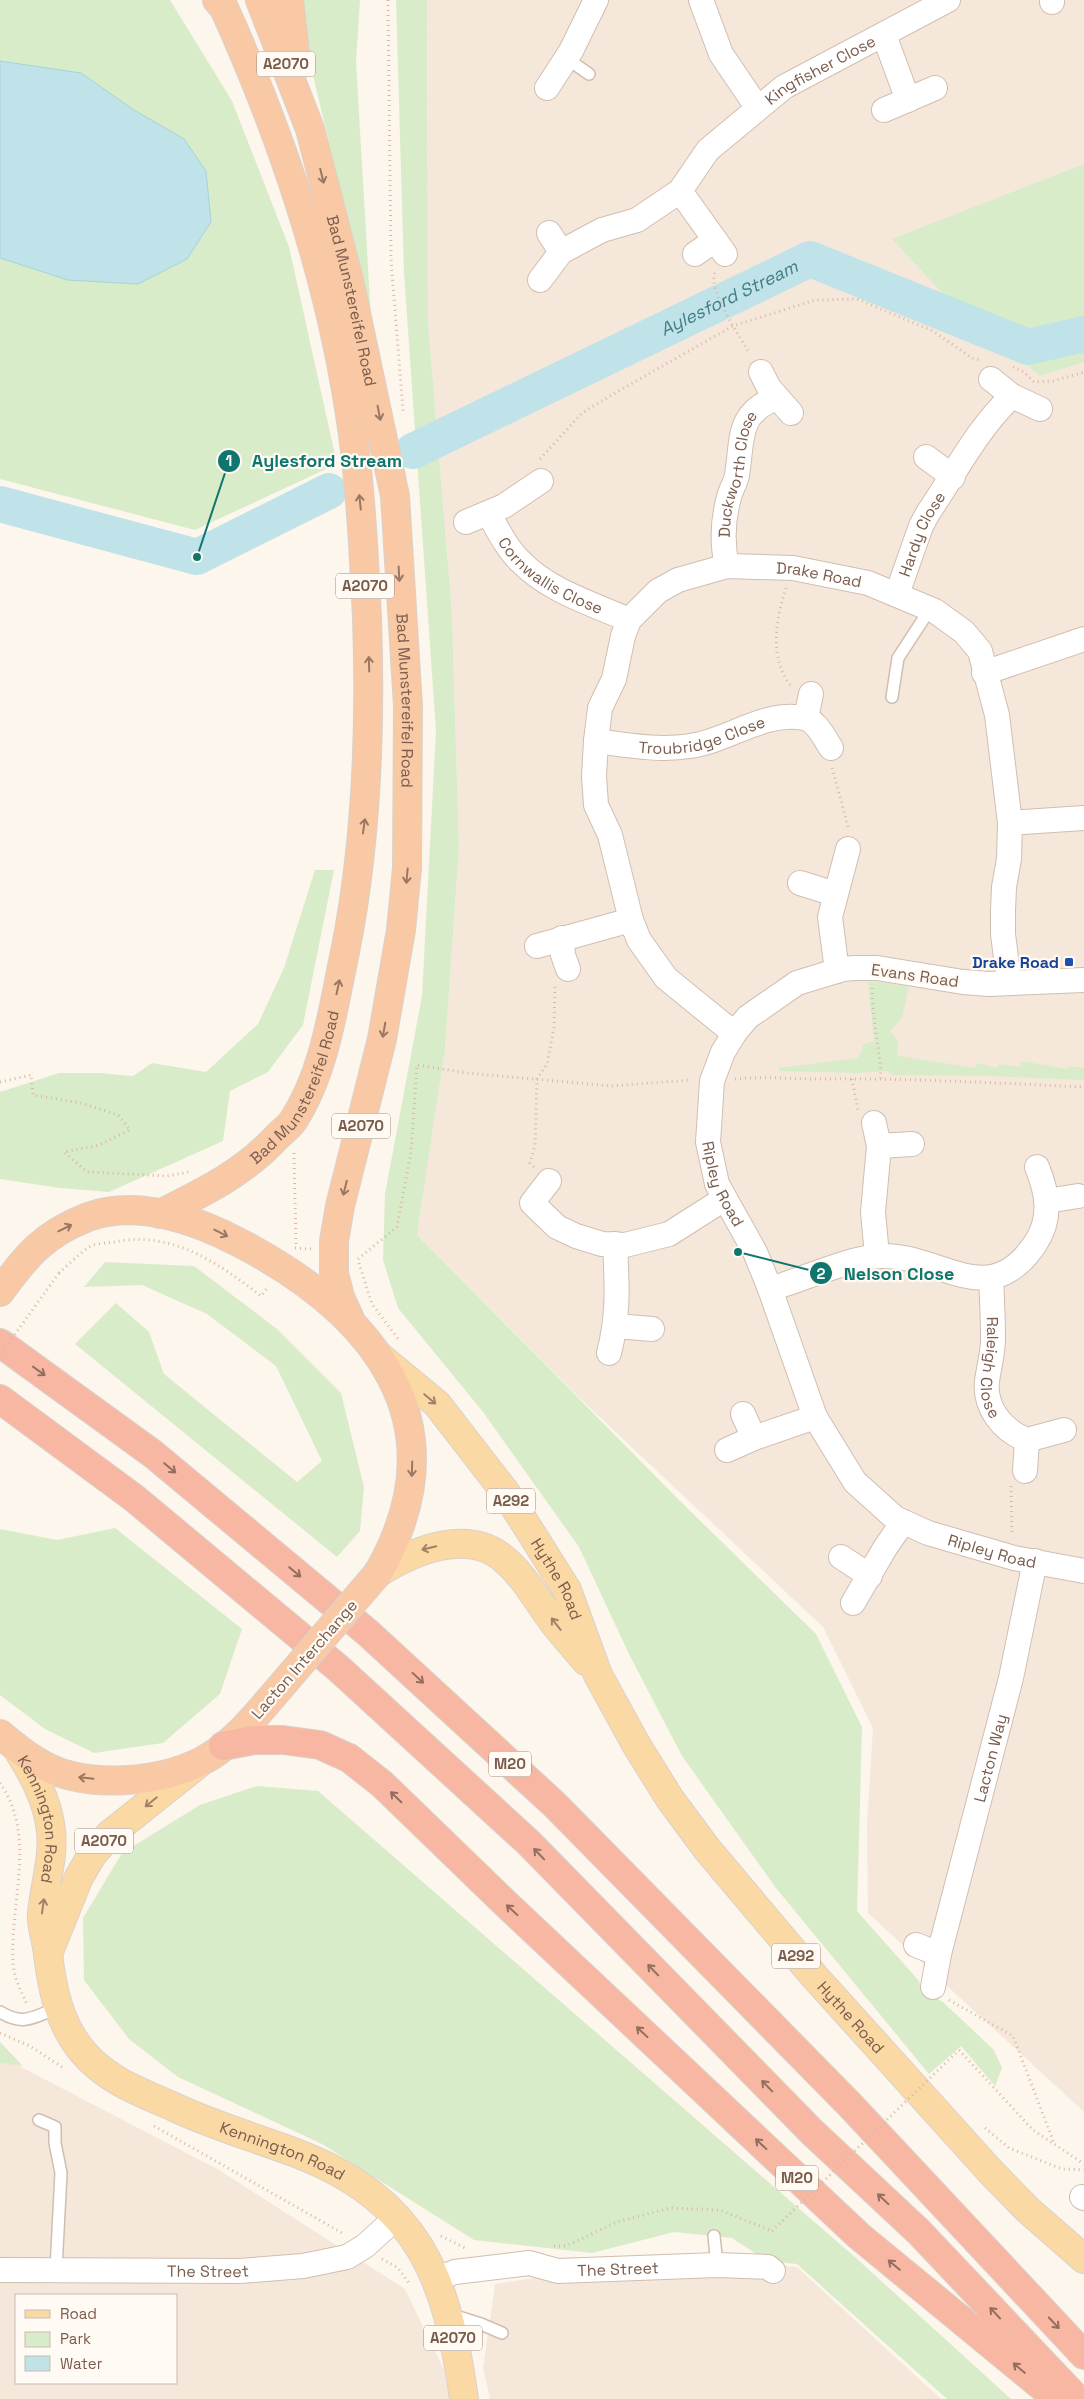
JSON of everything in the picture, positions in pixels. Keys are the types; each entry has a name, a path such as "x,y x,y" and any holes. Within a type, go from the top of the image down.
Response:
{"highway":[{"name":"Bad Munstereifel Road","path":"160,1214 212,1188 248,1166 292,1123 309,1090 328,1033 354,898 366,812 369,677 363,524 342,371 298,197 252,71 224,8 217,0"},
{"name":"Bad Munstereifel Road","path":"260,0 310,129 351,290 396,496 408,706 408,868 401,930 382,1039 340,1206 334,1241 334,1273 340,1297 350,1319"},
{"path":"289,0 292,35 310,129"},
{"path":"0,1292 26,1256 57,1232 89,1217 124,1210 160,1214 188,1220 290,1257 350,1319"},
{"name":"Lacton Interchange","path":"8,1740 44,1766 79,1777 122,1781 159,1776 212,1753 244,1729 378,1573 393,1543 406,1504 412,1482 413,1454 406,1419 396,1386 390,1350 350,1319"},
{"name":"M20","path":"0,1343 153,1454 360,1626 555,1805 850,2105 1084,2355"},
{"name":"M20","path":"0,1399 134,1498 322,1656 522,1836 812,2132 919,2232 1077,2399"},
{"name":"M20","path":"212,1753 254,1740 283,1740 320,1745 349,1758 382,1784 548,1944 859,2236 1057,2399"}],"main road":[{"name":"Hythe Road","path":"390,1350 437,1404 506,1493 567,1590 598,1675"},
{"name":"Hythe Road","path":"378,1573 400,1559 441,1545 485,1548 504,1558 522,1577 555,1624 598,1675 670,1799 753,1905 814,1976 990,2171 1028,2210 1084,2260"},
{"name":"Kennington Road","path":"8,1740 40,1789 51,1831 50,1856 42,1917 50,1976 46,2012 82,2052 105,2073 121,2084 208,2123 298,2154 327,2167 369,2191 398,2216 422,2247 436,2279 447,2314 464,2399"},
{"name":"Kennington Road","path":"48,1954 80,1876 92,1855 109,1835 212,1753"}],"street":[{"path":"547,88 566,58 596,0"},
{"name":"Kingfisher Close","path":"701,0 722,54 757,107"},
{"name":"Kingfisher Close","path":"540,280 561,252 602,230 637,220 680,191 708,150 757,107 784,87 948,0"},
{"name":"Kingfisher Close","path":"884,35 908,100"},
{"path":"884,110 935,88"},
{"path":"680,191 720,247 695,254"},
{"path":"549,233 561,252"},
{"path":"993,369 1012,396 1040,409"},
{"name":"Duckworth Close","path":"727,566 724,525 730,494 737,476 740,437 751,413 763,404 784,406 761,372"},
{"name":"Hardy Close","path":"897,594 921,526 994,412 1012,396"},
{"name":"Hardy Close","path":"926,457 953,478"},
{"name":"Cornwallis Close","path":"466,522 489,514 541,481"},
{"name":"Cornwallis Close","path":"489,514 503,539 520,562 537,577 629,620"},
{"name":"Drake Road","path":"736,1031 725,1026 666,978 652,960 631,920 610,835 596,804 596,742 600,708 614,679 623,636 629,620 658,591 678,580 727,566 793,568 868,583 930,609 964,632 980,652 984,673 997,715 1010,823 1009,859 1004,887 1003,911 1003,934 1009,982"},
{"path":"984,673 1084,639"},
{"path":"809,703 816,726 831,748"},
{"name":"Troubridge Close","path":"596,742 663,748 691,746 714,741 761,722 783,717 809,703"},
{"path":"1010,823 1084,818"},
{"path":"836,971 830,916 848,849"},
{"path":"800,883 835,894"},
{"path":"537,946 564,954 631,920"},
{"name":"Evans Road","path":"736,1031 748,1016 790,986 836,971 855,968 877,968 963,982 989,984 1084,980"},
{"name":"Ripley Road","path":"736,1031 723,1052 712,1081 708,1142 711,1163 724,1199 755,1252 770,1289 815,1418 855,1482 873,1500 895,1518 903,1522 962,1544 1024,1560 1084,1571"},
{"path":"874,1123 879,1146 873,1212 877,1256"},
{"path":"879,1146 912,1144"},
{"path":"770,1289 877,1256 912,1259 955,1275 972,1279 991,1278 1012,1270 1028,1254 1044,1224 1047,1201 1037,1168"},
{"path":"549,1181 532,1204 557,1226 588,1240 616,1244 651,1240 669,1234 724,1199"},
{"path":"1047,1201 1078,1196"},
{"path":"609,1353 616,1326 618,1297 616,1244"},
{"name":"Raleigh Close","path":"991,1278 993,1341 986,1384 988,1402 993,1413 1007,1429 1027,1440"},
{"path":"616,1326 652,1329"},
{"path":"743,1414 754,1438"},
{"path":"726,1450 754,1438 815,1418"},
{"path":"1025,1471 1027,1440 1064,1430"},
{"path":"853,1603 870,1576 884,1548 903,1522"},
{"path":"841,1557 870,1576"},
{"name":"Lacton Way","path":"933,1988 939,1954 1011,1678 1021,1622 1034,1574 1024,1560"},
{"path":"916,1945 939,1954"},
{"name":"The Street","path":"0,2270 249,2270 324,2263 347,2257 365,2246 398,2216"},
{"name":"The Street","path":"436,2279 454,2272 529,2263 558,2271 717,2265 768,2267 773,2271"}],"lane":[{"path":"566,58 589,74"},
{"path":"892,697 898,658 930,609"},
{"path":"0,2012 10,2018 25,2021 46,2012"},
{"path":"39,2120 55,2127 55,2143 61,2173 56,2270"},
{"path":"714,2236 717,2265"},
{"path":"447,2314 481,2324 502,2334"}],"path":[{"path":"719,297 730,321 761,372"},
{"path":"541,481 531,468 582,413 733,326 815,300 857,299 933,331 972,358 993,369 1024,372 1034,382 1053,381 1084,372"},
{"path":"793,568 780,607 776,630 777,652 782,672 791,686 809,703"},
{"path":"831,748 829,758 852,842 848,849"},
{"path":"549,1181 530,1163 535,1145 537,1079 547,1064 553,1037 554,968 564,954"},
{"path":"877,968 872,983 872,1012 880,1054 881,1078"},
{"path":"390,1350 372,1304 358,1257 397,1227 410,1152 418,1065 467,1073 611,1086 683,1079 712,1081 769,1076 799,1079 881,1078 1084,1086"},
{"path":"0,1082 31,1075 33,1095 81,1103 118,1115 130,1130 99,1145 64,1152 87,1172 168,1176 195,1171"},
{"path":"852,1079 858,1112 866,1122 874,1123"},
{"path":"0,1355 59,1273 90,1246 122,1240 155,1240 188,1248 226,1269 261,1296 290,1257 294,1148 278,1135"},
{"path":"1024,1560 1011,1488 1014,1473 1025,1471"},
{"path":"0,1782 11,1798 20,1832 13,1963 21,1993 46,2012"},
{"path":"933,1988 945,1998 1013,2036 1054,2143"},
{"path":"0,2033 30,2046 71,2073"},
{"path":"550,2246 566,2246 617,2222 670,2208 720,2210 772,2231 959,2050 1018,2116 1033,2130 1084,2164"},
{"path":"924,2082 932,2088"},
{"path":"147,2122 365,2246"},
{"path":"979,2123 1009,2148 1062,2169 1084,2170"},
{"path":"398,2268 439,2235 471,2251"}],"shaded area":[{"path":"427,0 1084,0 1084,2112 868,1913 867,1825 873,1728 823,1627 574,1393 417,1235 445,1049 459,848 452,613 428,322"},
{"path":"0,2056 219,2170 405,2289 444,2370 449,2399 0,2399"},
{"path":"675,2255 797,2267 941,2399 490,2399 483,2368 495,2284"}],"green space":[{"path":"0,0 170,0 232,101 289,247 337,464 195,530 0,479"},
{"path":"295,0 360,0 356,62 371,318"},
{"path":"396,0 427,0 428,322 452,613 459,848 445,1049 417,1235 679,1500 816,1634 862,1727 857,1911 919,1981 921,1990 943,2002 994,2050 1002,2068 995,2086 961,2046 929,2074 776,1888 682,1756 629,1654 579,1547 483,1412 398,1308 383,1260 385,1194 422,996 436,731 404,273"},
{"path":"1084,164 1084,362 1040,376 947,298 892,239"},
{"path":"315,870 334,870 303,1025 268,1072 230,1091 223,1141 109,1192 60,1188 0,1179 0,1092 59,1073 99,1073 133,1076 152,1063 206,1072 258,1024 284,968"},
{"path":"868,982 909,987 902,1018 890,1031 898,1040 897,1054 900,1056 975,1068 976,1063 998,1068 999,1064 1020,1067 1021,1061 1068,1069 1068,1066 1084,1068 1084,1080 894,1075 886,1071 859,1073 779,1071 779,1068 857,1058 863,1049 863,1044 874,1041"},
{"path":"105,1262 194,1266 277,1329 341,1393 364,1487 360,1531 337,1557 75,1344 116,1303 149,1332 164,1374 297,1482 322,1461 276,1366 207,1314 142,1285 84,1287"},
{"path":"115,1528 242,1629 220,1694 163,1743 94,1753 45,1729 0,1695 0,1529 57,1540"},
{"path":"257,1786 318,1791 856,2258 1011,2399 947,2399 797,2264 767,2261 732,2238 674,2232 592,2253 474,2240 322,2144 178,2077 129,2039 84,1980 83,1918 122,1853 200,1805"},
{"path":"0,2042 23,2066 0,2063"}],"water":[{"path":"0,61 81,73 134,110 184,139 206,171 211,222 187,259 138,284 68,280 0,258"}],"waterway":[{"name":"Aylesford Stream","path":"413,451 810,259 1028,347 1084,334"},
{"name":"Aylesford Stream","path":"0,504 197,557 329,491"}],"place":[{"name":"Aylesford Stream","path":"197,557"},
{"name":"Drake Road","path":"1069,962"},
{"name":"Nelson Close","path":"738,1252"}]}
